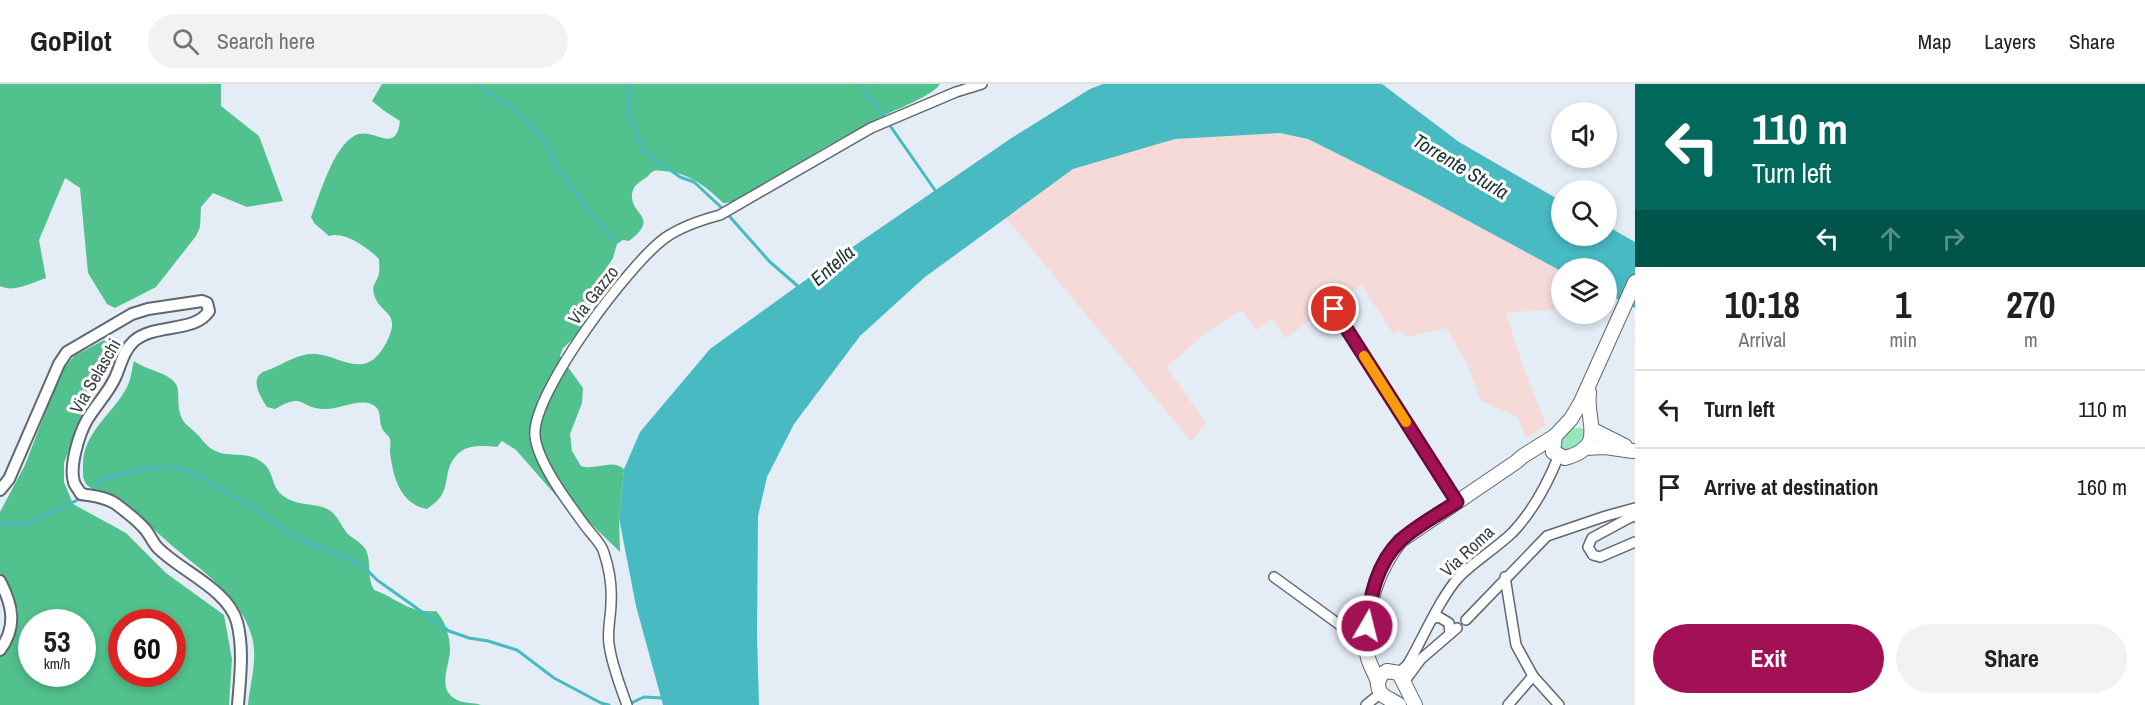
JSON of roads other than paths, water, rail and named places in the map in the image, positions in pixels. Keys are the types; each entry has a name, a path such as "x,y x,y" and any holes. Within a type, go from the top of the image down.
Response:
{"main road":[{"path":"1416,705 1393,686 1368,658 1367,626 1372,593 1379,573 1388,556 1400,541 1555,436 1571,419 1590,384 1635,282"},
{"path":"1516,462 1556,453 1565,458 1576,455 1585,448 1592,438 1588,396 1590,384"},
{"path":"1571,419 1582,420 1634,451"},
{"path":"1555,436 1556,453"},
{"path":"1585,448 1605,447 1634,451"},
{"path":"1367,626 1376,656 1393,686"}],"street":[{"name":"Via Gazzo","path":"627,705 609,643 612,599 604,550 564,497 543,459 535,437 536,421 544,398 593,318 646,256 665,238 695,222 720,215 871,128 956,92 982,84"},
{"name":"Via Selaschi","path":"0,490 9,479 58,363 67,352 132,314 148,309 202,301 207,303 209,311 200,320 192,324 160,329 145,335 134,342 124,354 115,378 86,422 72,462 73,481 81,494 102,497 114,503 144,528 157,546 178,565 202,581 225,602 236,621 242,663 238,705"},
{"path":"1334,309 1457,502"},
{"name":"Via Roma","path":"1393,686 1458,578 1512,533 1529,513 1546,485 1556,453"},
{"path":"1466,620 1547,536 1635,508"},
{"path":"1635,516 1592,538 1588,547 1591,553 1599,557 1635,542"},
{"path":"1274,577 1366,644"},
{"path":"1505,577 1516,645 1533,676 1559,705"},
{"path":"0,581 12,613 9,638 0,650"},
{"path":"1366,705 1393,686 1453,631 1449,623 1439,617 1434,618"},
{"path":"1508,705 1533,676"}],"water":[{"path":"1103,84 1382,84 1459,142 1551,195 1551,246 1617,246 1617,232 1635,242 1635,308 1617,299 1617,258 1551,258 1551,266 1422,196 1308,139 1280,133 1175,139 1073,169 925,277 860,336 794,424 767,477 758,516 759,705 663,705 636,606 619,518 624,469 640,432 710,349 825,266 1010,139 1090,89"}],"waterway":[{"path":"477,84 514,108 530,124 546,144 558,169 604,229 616,240"},
{"path":"629,84 629,112 642,150 680,177 694,182 723,209 770,262 800,288"},
{"path":"861,84 937,193"},
{"path":"90,492 103,479 146,468 173,467 192,472 253,508 299,539 362,565 377,580 449,631 517,650 554,678 609,705"},
{"path":"0,524 25,524 82,498"},
{"path":"629,704 644,697 663,698"}],"water label":[{"name":"Torrente Sturla","path":"1461,166"},
{"name":"Entella","path":"832,265"}]}
